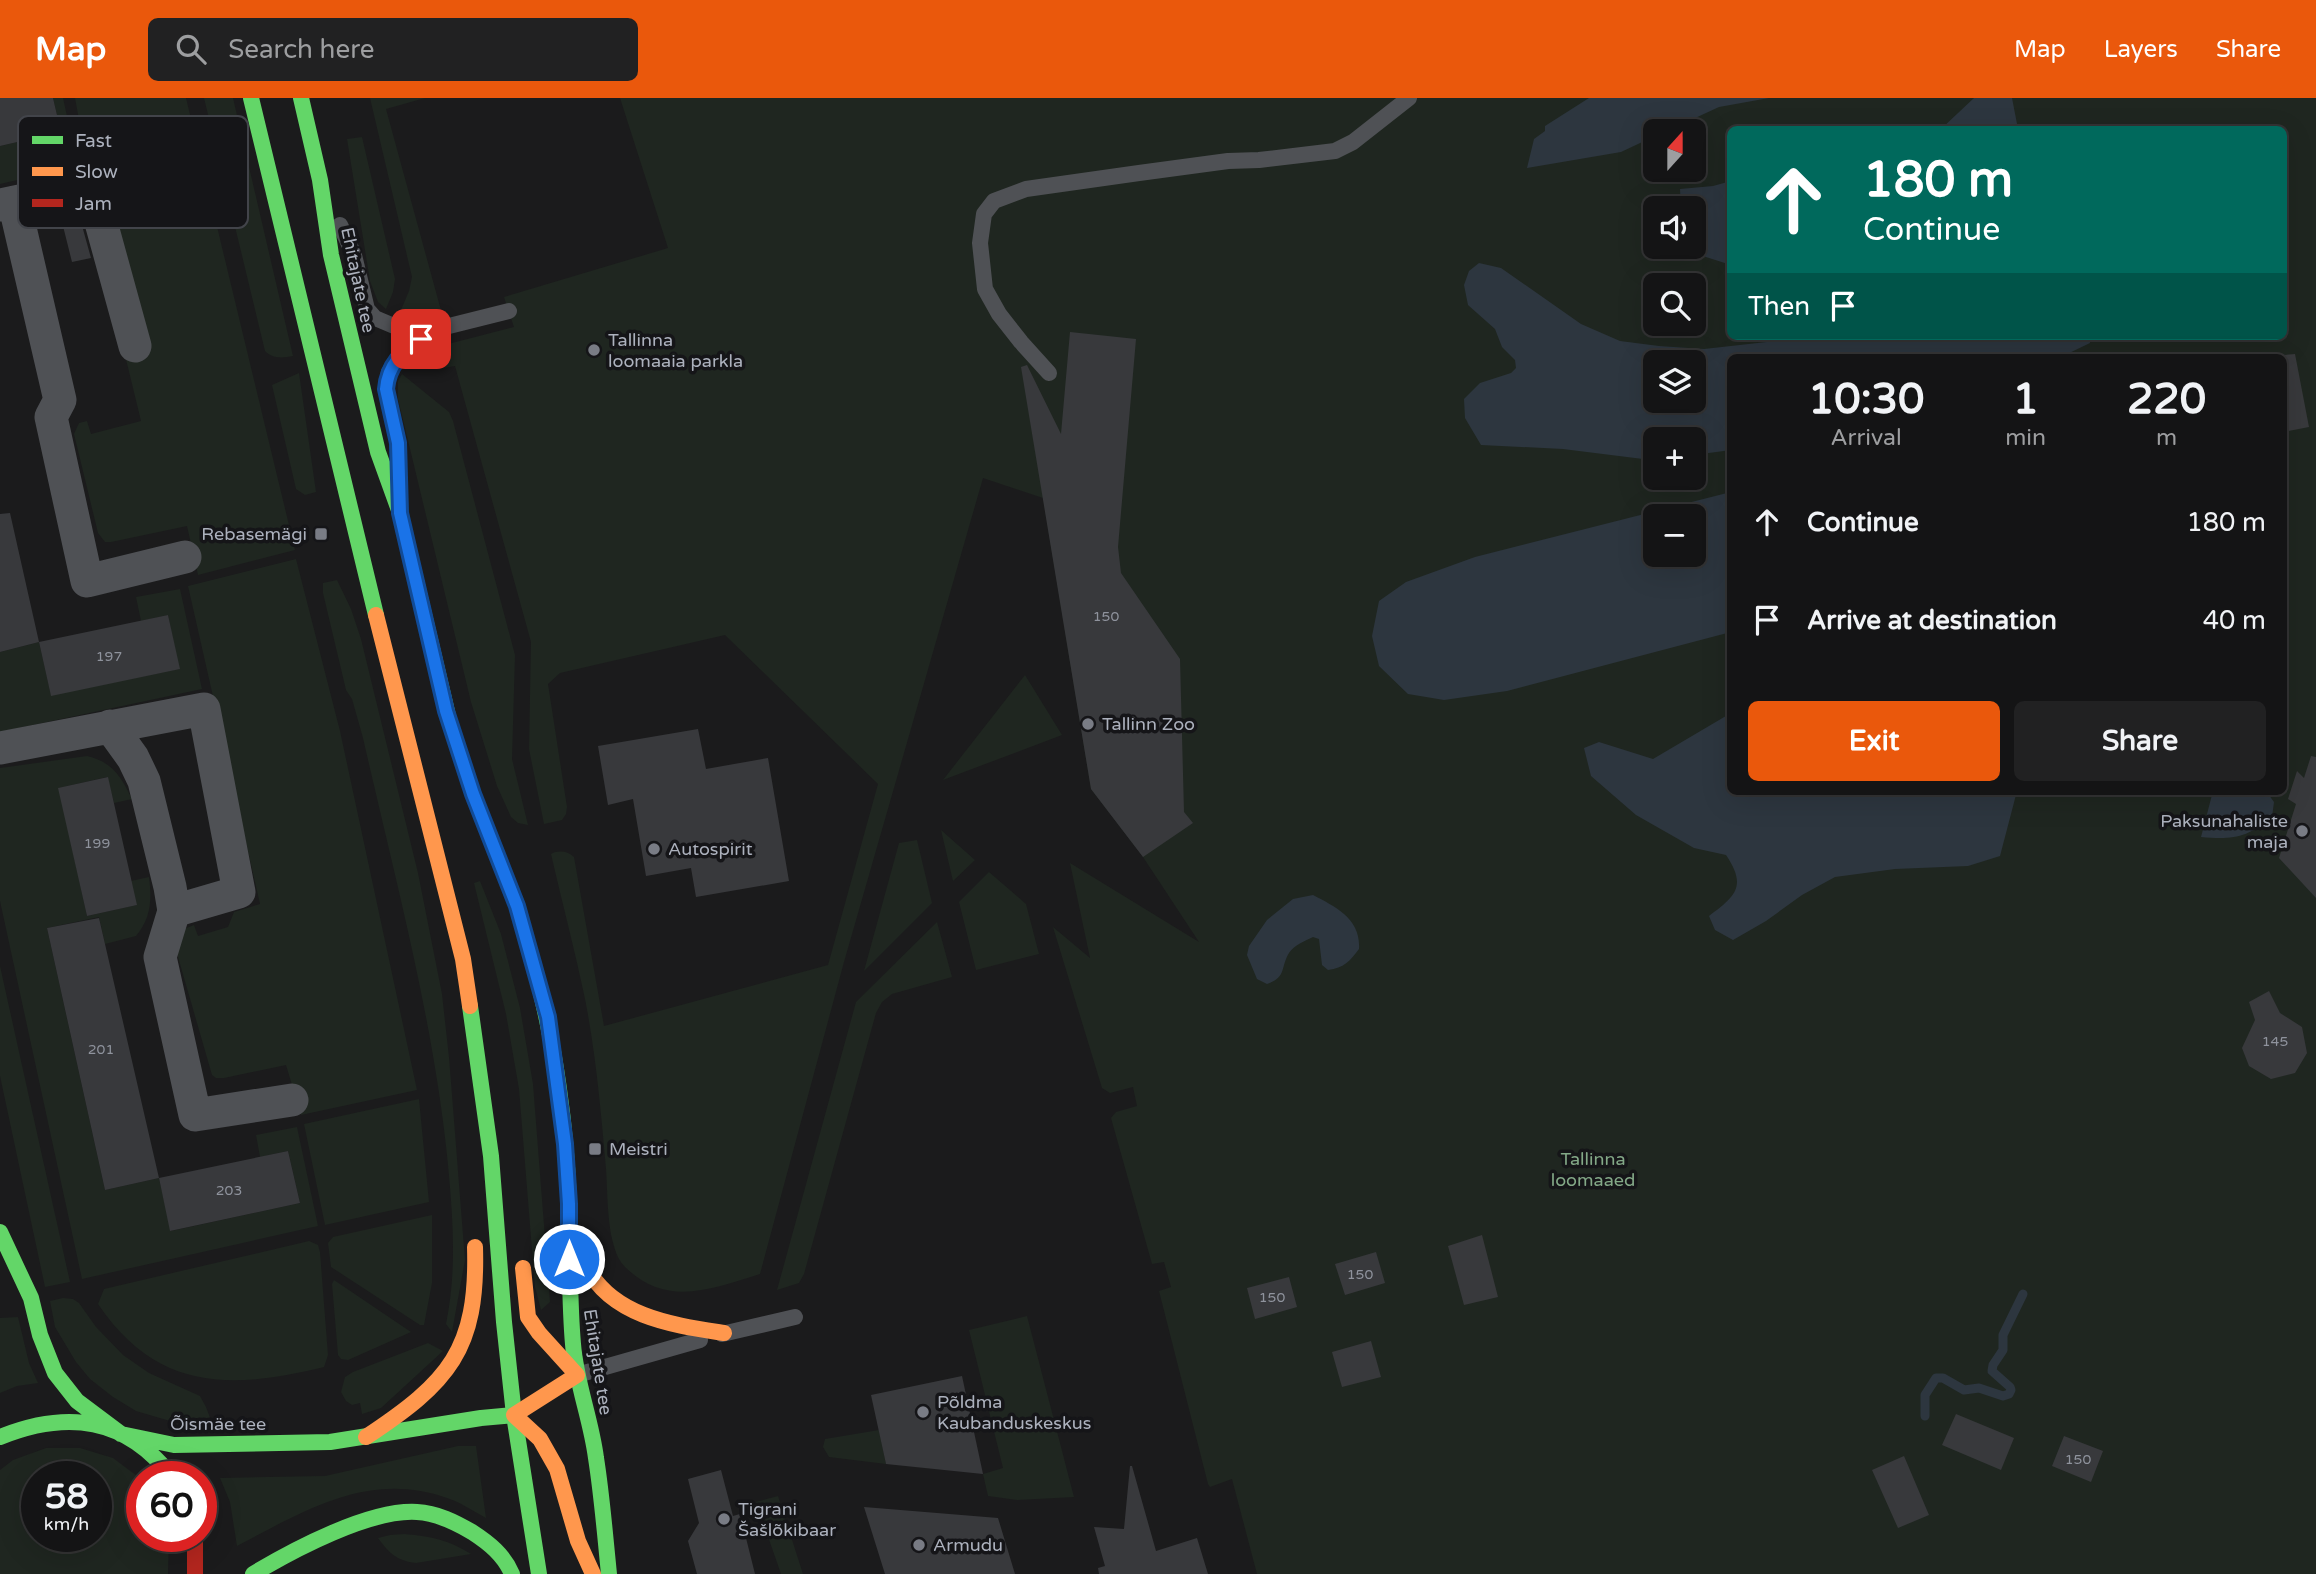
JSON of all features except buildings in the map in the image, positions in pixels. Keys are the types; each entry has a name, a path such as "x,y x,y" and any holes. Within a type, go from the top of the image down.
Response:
{"main road":[{"path":"251,98 406,739 463,960 491,1156 514,1415 539,1574"},
{"name":"Ehitajate tee","path":"301,98 320,180 334,268 378,452 400,513 446,711 473,794 517,906 548,1017 558,1079 569,1204 569,1286 577,1375 596,1456 609,1574"},
{"path":"491,1156 511,1216"},
{"path":"366,1437 399,1416 426,1394 460,1350 469,1330 478,1279 475,1245 491,1156"},
{"path":"569,1204 585,1264 593,1279 616,1301 633,1312 662,1323 724,1333"},
{"name":"Õismäe tee","path":"0,1232 31,1298 40,1335 55,1373 77,1401 121,1434 174,1446 330,1442 514,1415"},
{"path":"514,1415 577,1375 538,1333 528,1317 521,1253"},
{"path":"514,1415 540,1439 557,1469 578,1541 593,1574"},
{"path":"0,1437 46,1422 97,1425 139,1444 158,1461"},
{"path":"253,1574 358,1522 394,1511 421,1511 463,1525 498,1553 512,1574"},
{"path":"195,1552 195,1574"}],"street":[{"path":"7,203 60,400 51,417 86,581 186,557"},
{"path":"103,228 135,346"},
{"path":"0,748 204,709 239,892 174,911"},
{"path":"110,726 133,758 144,781 170,887 174,911 160,957 195,1115 292,1100"}],"lane":[{"path":"1049,373 999,314 985,289 980,243 984,214 994,201 1026,190 1114,176 1335,151 1353,142 1409,98"},
{"path":"320,180 354,255 367,309 375,318 401,329 437,329 509,311"},
{"path":"400,513 398,443 386,389 387,381 389,372 406,349 437,329"},
{"path":"577,1375 724,1333 795,1317"}],"green space":[{"path":"53,98 63,98 67,116 57,116"},
{"path":"75,98 186,98 190,116 78,116"},
{"path":"204,98 233,98 237,116 208,116"},
{"path":"370,98 425,98 386,109 442,314 413,320 398,317 412,277"},
{"name":"Tallinna loomaaed","path":"620,98 2316,98 2316,1574 1257,1574 1232,1479 1210,1487 1208,1484 1159,1291 1171,1287 1164,1262 1152,1264 1111,1118 1116,1112 1137,1106 1133,1087 1110,1093 1102,1088 1053,927 1090,958 1070,863 1199,942 1143,857 1091,789 1043,498 983,478 844,962 760,1274 690,1292 657,1288 641,1280 625,1267 619,1258 611,1234 600,1105 589,1020 551,854 563,852 574,857 604,1026 828,965 878,784 725,635 560,673 548,684 567,807 562,820 544,824 529,749 531,642 455,366 426,368 411,357 421,351 514,327 504,297 668,248"},
{"path":"362,137 395,279 386,309 378,302 370,281 347,139"},
{"path":"18,142 18,180 0,184 0,146"},
{"path":"248,162 293,356 278,357 265,351 235,228 248,228"},
{"path":"119,228 217,228 295,550 198,575 187,526 111,542 105,542 98,533 74,434 79,423 87,421 91,434 141,421 124,351 146,346"},
{"path":"299,373 316,492 305,495 296,489 272,385"},
{"path":"402,374 449,412 453,421 515,655 512,759 528,825 518,823 511,817 497,786 471,702 398,399 398,381"},
{"path":"296,559 340,731 417,1090 301,1115 286,1065 224,1078 212,1075 176,950 184,929 194,925 198,936 228,927 234,912 260,904 188,586"},
{"path":"337,580 361,639 418,873 442,994 465,1260 452,1332 446,1324 452,1284 453,1244 442,1111 400,897 363,738 352,699 346,690 323,593 323,583"},
{"path":"180,589 202,689 0,732 0,652 39,642 51,695 179,669 168,615 141,621 136,597"},
{"path":"1025,675 1062,735 943,780"},
{"path":"87,756 110,766 132,799 114,803 107,777 59,788 87,916 136,905 131,881 149,877 150,893 147,915 136,936 105,944 99,917 47,928 105,1190 159,1178 171,1231 300,1203 288,1151 260,1157 256,1135 297,1127 318,1226 82,1279 0,901 0,768"},
{"path":"941,830 975,860 953,881"},
{"path":"917,840 932,903 864,971 899,843"},
{"path":"989,872 1026,904 1039,954 976,970 959,902"},
{"path":"480,881 501,934 520,1008 533,1084 550,1302 541,1310 535,1287 519,1089 506,1014 474,883"},
{"path":"937,922 952,977 892,994 882,1002 876,1013 804,1274 799,1283 777,1290 856,1002"},
{"path":"0,966 70,1282 45,1287 0,1076"},
{"path":"419,1099 429,1202 325,1225 304,1124"},
{"path":"432,1215 432,1283 424,1325 420,1325 331,1267 328,1243 333,1237"},
{"path":"309,1241 318,1245 320,1252 328,1355 324,1367 257,1379 198,1377 171,1368 145,1354 121,1333 98,1304 104,1289"},
{"path":"334,1280 411,1332 348,1360 341,1359 338,1355 332,1284"},
{"path":"63,1298 79,1303 96,1327 123,1355 149,1373 200,1396 212,1423 170,1421 136,1411 90,1379 76,1362 55,1327 50,1301"},
{"path":"1027,1316 1074,1497 1017,1500 988,1496 983,1474 1003,1468 969,1330"},
{"path":"18,1317 29,1363 38,1383 17,1386 0,1393 0,1318"},
{"path":"428,1343 443,1351 381,1408 362,1414 360,1403 352,1405 346,1401 341,1392 345,1377"},
{"path":"879,1430 886,1464 829,1457 823,1447 825,1439"},
{"path":"458,1446 476,1446 486,1518 452,1500 418,1491 391,1489 364,1492 312,1508 237,1546 230,1502 220,1478 325,1476"},
{"path":"46,1448 80,1448 113,1458 126,1468 126,1552 169,1552 168,1574 0,1574 0,1470 13,1460"},
{"path":"778,1496 803,1574 781,1574 756,1502"},
{"path":"404,1534 439,1540 471,1554 409,1562 394,1555 378,1538"}],"shaded area":[{"path":"1589,98 1769,98 1719,107 1693,119 1643,119 1643,142 1621,152 1527,168 1534,139 1545,131 1545,126"},
{"path":"1974,98 2012,98 2017,126 1944,126"},
{"path":"1727,182 1727,264 1706,257 1706,196 1680,196 1680,189"},
{"path":"1479,263 1501,268 1581,324 1620,341 1704,349 1785,340 2090,340 2090,343 2067,354 1727,354 1727,451 1706,453 1706,427 1643,427 1643,459 1563,449 1481,445 1465,418 1464,399 1480,383 1511,373 1516,368 1515,360 1502,347 1495,329 1468,305 1464,285 1469,271"},
{"path":"1727,493 1727,633 1507,691 1444,700 1408,694 1379,666 1372,636 1379,601 1406,582 1475,557 1643,514 1643,567 1706,567 1706,504 1684,504"},
{"path":"1727,715 1727,795 2016,795 2000,856 1968,866 1895,869 1835,877 1733,940 1715,930 1709,916 1736,890 1736,875 1726,855 1694,848 1636,815 1591,776 1584,748 1599,742 1653,759"},
{"path":"2212,795 2269,795 2274,802 2272,817 2247,833 2222,838 2201,837"},
{"path":"1313,895 1338,909 1351,922 1359,939 1359,949 1346,963 1328,970 1322,965 1319,939 1313,937 1291,950 1278,978 1267,984 1257,979 1247,955 1249,946 1267,920 1293,899"}],"waterway":[{"path":"1925,1416 1925,1395 1936,1378 1943,1378 1964,1390 1979,1388 2003,1396 2009,1394 2010,1387 1992,1371 2003,1350 2003,1335 2023,1294"}],"traffic: fast":[{"path":"251,98 376,615"},
{"path":"301,98 320,180 331,255 378,452 400,513 449,720"},
{"path":"535,970 554,1057 563,1118 568,1177 573,1344 596,1458 609,1574"},
{"path":"470,1006 491,1156 514,1415 539,1574"},
{"path":"0,1232 31,1298 40,1335 55,1373 77,1401 121,1434 174,1445 330,1442 514,1415"},
{"path":"0,1437 49,1423 94,1424 135,1442 158,1461"},
{"path":"253,1574 310,1543 355,1524 377,1517 417,1512 446,1519 472,1532 495,1550 512,1574"}],"traffic: slow":[{"path":"376,615 463,959 470,1006"},
{"path":"449,720 473,794 517,906 535,970"},
{"path":"577,1234 586,1266 597,1283 611,1297 646,1316 724,1333"},
{"path":"366,1437 418,1399 438,1380 453,1360 464,1338 471,1312 475,1282 475,1247"},
{"path":"523,1268 528,1317 577,1375"},
{"path":"514,1415 577,1375"},
{"path":"514,1415 540,1439 557,1469 578,1541 593,1574"}],"traffic: jam":[{"path":"195,1552 195,1574"}],"place":[{"name":"Tallinna loomaaia parkla","path":"594,350"},
{"name":"Rebasemägi","path":"321,534"},
{"name":"Tallinn Zoo","path":"1088,724"},
{"name":"Paksunahaliste maja","path":"2302,831"},
{"name":"Autospirit","path":"654,849"},
{"name":"Meistri","path":"595,1149"},
{"name":"Põldma Kaubanduskeskus","path":"923,1412"},
{"name":"Tigrani Šašlõkibaar","path":"724,1519"},
{"name":"Armudu","path":"919,1545"}],"route":[{"path":"421,339 406,349 397,360 389,372 386,389 398,443 400,513 446,711 473,794 517,906 548,1017 565,1144 569,1259"}]}
